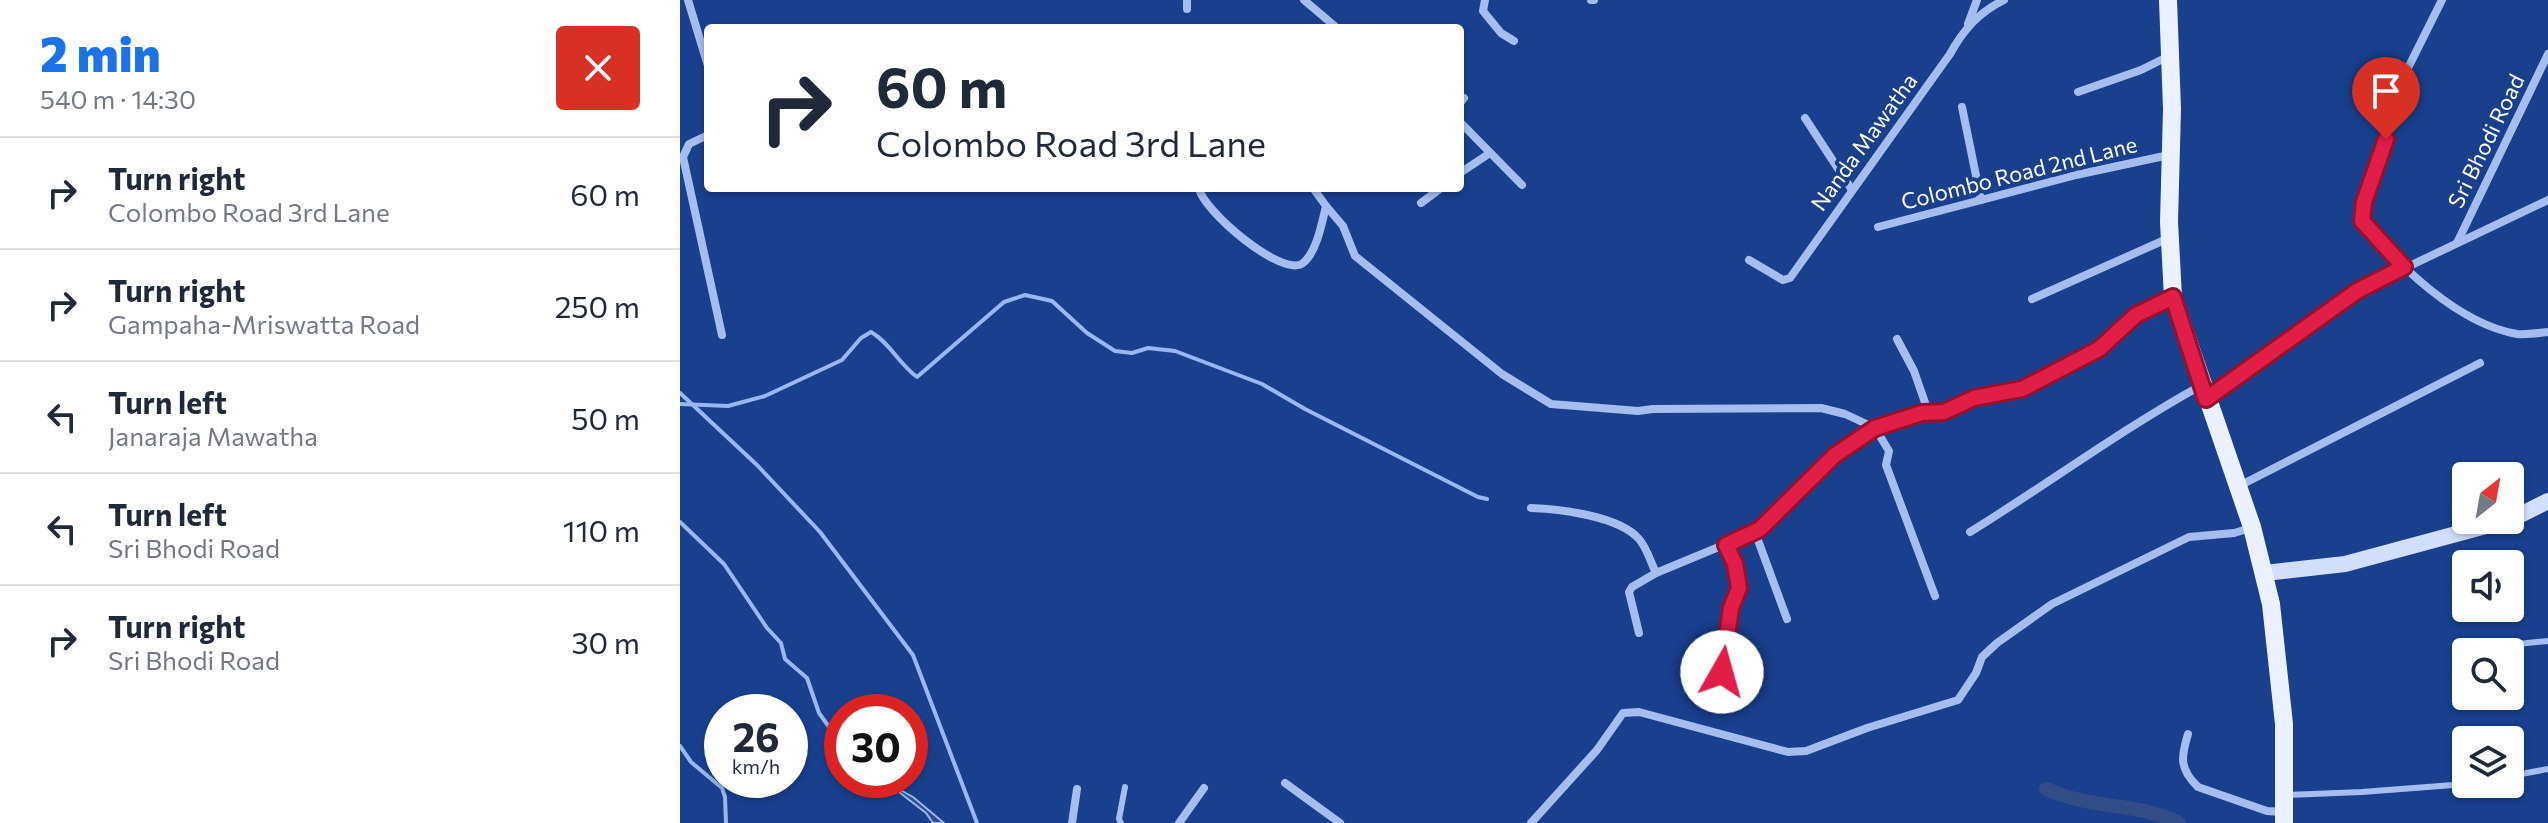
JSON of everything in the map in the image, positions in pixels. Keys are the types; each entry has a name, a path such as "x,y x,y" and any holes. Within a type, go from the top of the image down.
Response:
{"main road":[{"path":"2168,0 2173,297 2239,486 2265,573 2284,724 2284,810"}],"street":[{"path":"688,0 704,53"},
{"path":"1304,0 1332,24"},
{"path":"1485,0 1483,11 1489,21 1514,41"},
{"path":"1966,28 1977,0"},
{"name":"Nanda Mawatha","path":"1749,260 1783,280 1790,278 1966,28 1982,12 2004,0"},
{"path":"2442,0 2403,78 2380,161 2364,202 2362,221 2420,284 2441,299 2490,326 2519,334 2548,332"},
{"name":"Sri Bhodi Road","path":"2457,243 2548,54"},
{"path":"2078,92 2141,70 2171,55"},
{"path":"1962,107 1981,200"},
{"path":"1805,118 1852,190"},
{"path":"1464,126 1522,185"},
{"path":"704,137 689,144 683,157 722,335"},
{"path":"1464,170 1490,153"},
{"name":"Colombo Road 2nd Lane","path":"1878,227 2076,175 2169,155"},
{"path":"1199,192 1200,197 1223,223 1285,265 1303,264 1311,253 1326,206"},
{"path":"1316,192 1343,226 1355,256 1502,374 1551,404 1638,411 1821,408 1845,414 1875,428 1889,451 1886,465 1935,596"},
{"path":"1421,203 1436,192"},
{"path":"1970,532 2052,481 2146,416 2204,392 2357,291 2548,200"},
{"path":"2032,299 2170,237"},
{"path":"1639,633 1629,592 1632,587 1656,573 1755,532 1835,455 1875,428 1922,413 1944,412 1974,398 2022,389 2099,349 2136,315 2173,297"},
{"path":"1897,339 1914,371 1929,414"},
{"path":"2239,486 2480,363"},
{"path":"2524,513 2548,501"},
{"path":"1531,508 1583,513 1633,534 1640,541 1656,573"},
{"path":"1531,823 1597,750 1623,713 1631,711 1788,752 1806,751 1896,718 1958,700 1976,673 1982,657 1997,643 2070,594 2189,537 2234,533 2252,527"},
{"path":"1755,532 1787,619"},
{"path":"2265,573 2345,564 2457,534"},
{"path":"1722,672 1731,608 1739,588 1735,564 1726,545"},
{"path":"2188,734 2181,755 2191,780 2198,787 2267,811 2284,810"},
{"path":"1285,783 1340,823"},
{"path":"1179,823 1204,788"},
{"path":"1072,823 1077,789"}],"lane":[{"path":"2524,643 2548,641"},
{"path":"2524,773 2548,769"},
{"path":"2284,810 2362,792 2452,785"},
{"path":"1121,823 1119,819 1125,787"}],"water":[{"path":"907,798 914,798 944,823 933,823 926,813"}],"waterway":[{"path":"680,404 728,406 765,396 842,360 861,338 871,332 917,377 1004,302 1025,295 1052,301 1087,333 1115,351 1132,353 1148,348 1175,351 1262,384 1305,409 1487,499"},
{"path":"680,393 757,465 820,532 913,655 977,823"},
{"path":"680,522 724,564 767,628 781,643 785,659 807,678 824,720"},
{"path":"680,746 691,762 722,788 726,823"},
{"path":"2046,789 2089,802 2154,813 2179,823"}],"route":[{"path":"1722,672 1731,608 1739,588 1735,564 1726,545 1760,529 1854,440 1897,420 1922,413 1944,412 1974,398 2022,389 2099,349 2136,315 2173,297 2206,399 2357,291 2404,267 2362,221 2364,202 2386,139"}]}
